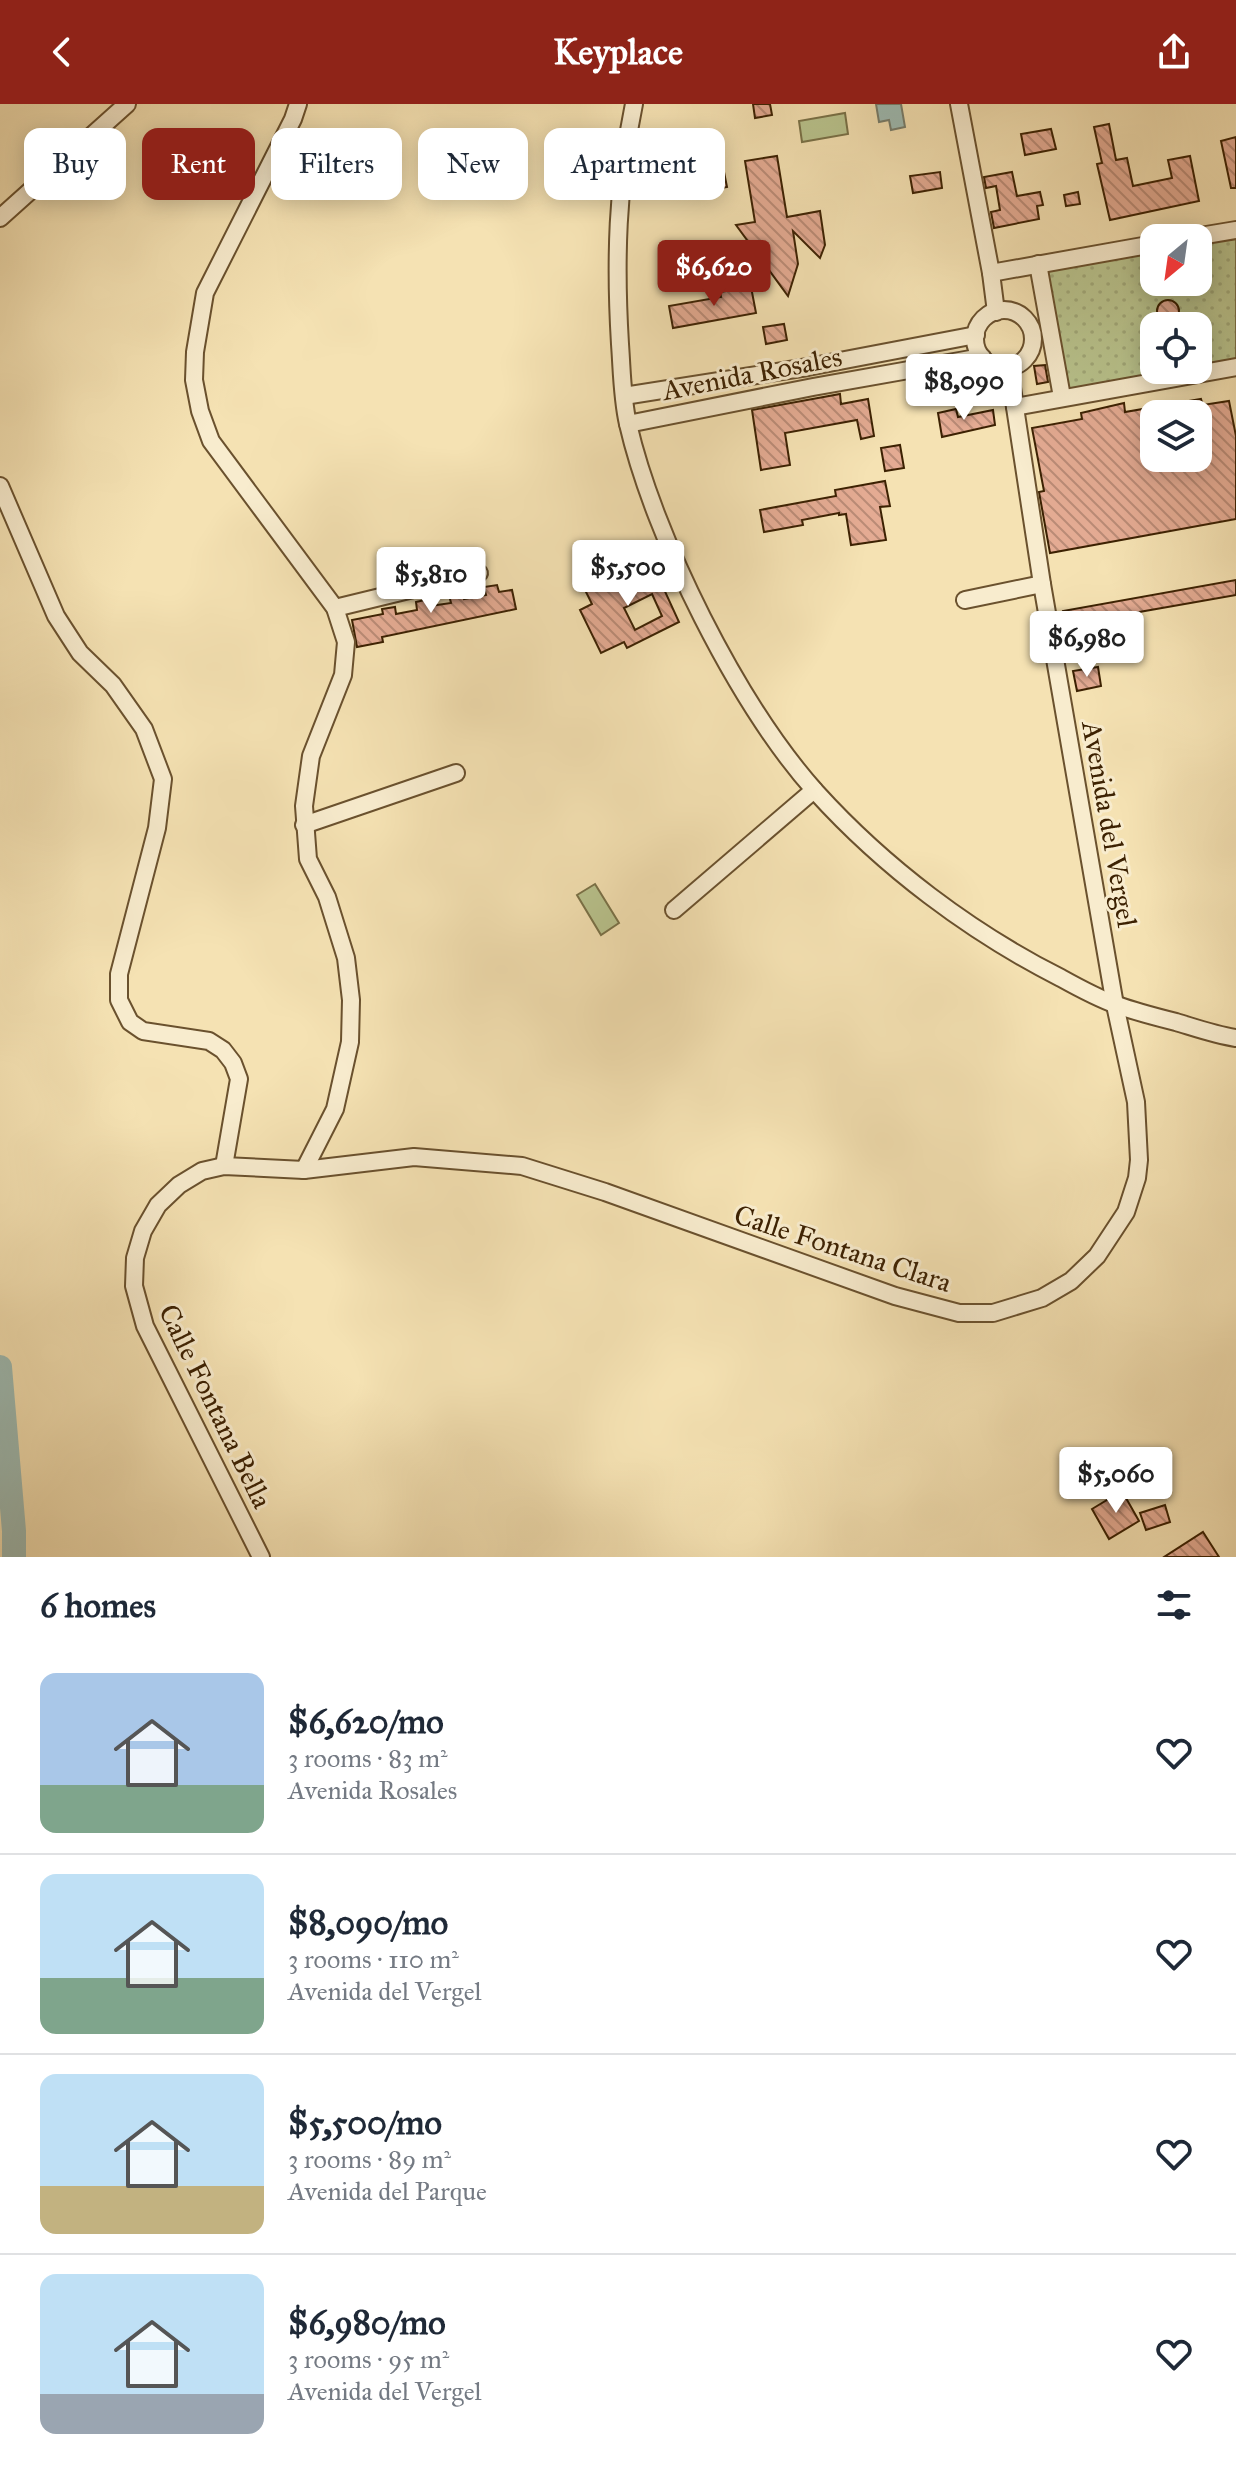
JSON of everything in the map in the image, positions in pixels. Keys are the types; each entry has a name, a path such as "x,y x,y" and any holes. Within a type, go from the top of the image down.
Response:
{"street":[{"path":"0,218 127,104"},
{"path":"298,104 205,293 195,352 194,380 200,411 211,441 335,608 346,642 345,664 311,756 305,787 304,825 308,859 327,897 341,938 349,979 351,1021 347,1065 335,1109 304,1170"},
{"path":"634,104 622,173 616,245 616,281 628,424 668,541 702,616 743,688 814,790 895,867 954,913 1048,972 1115,1005 1236,1038"},
{"path":"959,104 996,312"},
{"path":"1212,234 1236,230"},
{"path":"991,273 1140,246"},
{"path":"1038,264 1062,397"},
{"path":"1005,311 1023,318 1032,334 1030,353 1009,368 998,367 982,357 976,347 976,335 983,320 996,312 1005,311"},
{"path":"1032,334 1050,330"},
{"name":"Avenida Rosales","path":"624,396 808,367 976,335"},
{"name":"Avenida Rosales","path":"628,424 982,357"},
{"path":"808,367 813,387"},
{"path":"1015,407 1236,367"},
{"name":"Avenida del Vergel","path":"1009,368 1042,584 1115,1005"},
{"path":"0,486 56,616 80,653 113,685 144,729 163,779 157,828 119,974 119,1000 130,1022 143,1031 209,1041 223,1050 233,1063 239,1079 224,1166"},
{"path":"335,608 479,573"},
{"path":"965,600 1042,584"},
{"path":"304,825 456,773"},
{"path":"674,910 814,790"},
{"name":"Calle Fontana Clara","path":"304,1170 414,1157 522,1166 605,1192 927,1306 976,1314 1009,1309 1042,1298 1085,1269 1118,1227 1132,1195 1139,1160 1136,1102 1115,1005"},
{"name":"Calle Fontana Bella","path":"261,1557 145,1326 134,1286 138,1244 158,1205 191,1176 224,1166 304,1170"}],"green space":[{"path":"845,113 848,134 802,142 799,121"},
{"path":"1236,233 1236,364 1212,368 1212,312 1140,312 1140,381 1069,394 1045,264 1140,249 1140,296 1212,296 1212,237"},
{"path":"595,884 619,923 601,935 577,895"}],"water":[{"path":"876,104 901,104 905,127 891,130 889,120 879,122"}],"building":[{"path":"753,104 770,104 772,115 755,118"},
{"path":"1109,124 1116,160 1127,158 1133,186 1172,178 1168,160 1190,156 1199,201 1110,220 1097,164 1102,163 1094,127"},
{"path":"1051,129 1056,149 1025,155 1021,134"},
{"path":"1236,137 1236,188 1231,188 1221,141"},
{"path":"777,156 787,217 820,211 825,245 820,258 793,231 798,264 788,296 736,225 755,222 745,161"},
{"path":"940,172 942,188 913,193 910,176"},
{"path":"1012,172 1017,196 1040,192 1043,205 1037,206 1039,219 994,228 991,212 1000,210 996,186 986,188 984,177"},
{"path":"1078,192 1080,204 1066,206 1064,195"},
{"path":"751,287 756,313 673,328 669,306 721,297 720,292"},
{"path":"1168,300 1178,307 1179,312 1157,311 1160,303"},
{"path":"784,324 787,340 766,344 763,327"},
{"path":"1045,365 1048,382 1037,384 1034,366"},
{"path":"928,378 931,396 914,399 911,381"},
{"path":"840,394 841,404 868,399 874,436 861,439 857,420 785,433 790,465 761,470 752,410"},
{"path":"1229,401 1236,436 1236,519 1050,553 1039,492 1044,491 1032,428 1082,419 1081,413 1124,403 1125,412 1140,409 1140,472 1212,472 1212,404"},
{"path":"956,409 958,417 993,410 995,425 942,437 938,413"},
{"path":"900,445 904,468 885,471 881,448"},
{"path":"885,481 890,506 880,507 886,540 851,545 846,514 839,513 802,520 803,525 764,532 760,510 836,496 835,490"},
{"path":"642,562 644,567 652,563 679,622 627,648 624,642 601,653 580,610 592,604 585,590","holes":["652,594 662,616 635,630 624,608"]},
{"path":"1236,580 1236,595 1065,625 1063,611"},
{"path":"497,585 499,592 512,590 516,609 382,637 383,642 357,647 352,620 383,614 382,609 395,607 396,614 417,610 416,602 429,599 430,606 451,603 449,595 462,592 464,599 486,595 484,587"},
{"path":"1098,667 1101,686 1077,691 1073,671"},
{"path":"1122,1491 1139,1521 1109,1539 1092,1509"},
{"path":"1165,1505 1170,1522 1146,1530 1140,1513"},
{"path":"1203,1532 1219,1557 1164,1557"}],"waterway":[{"path":"0,1367 14,1557"}]}
